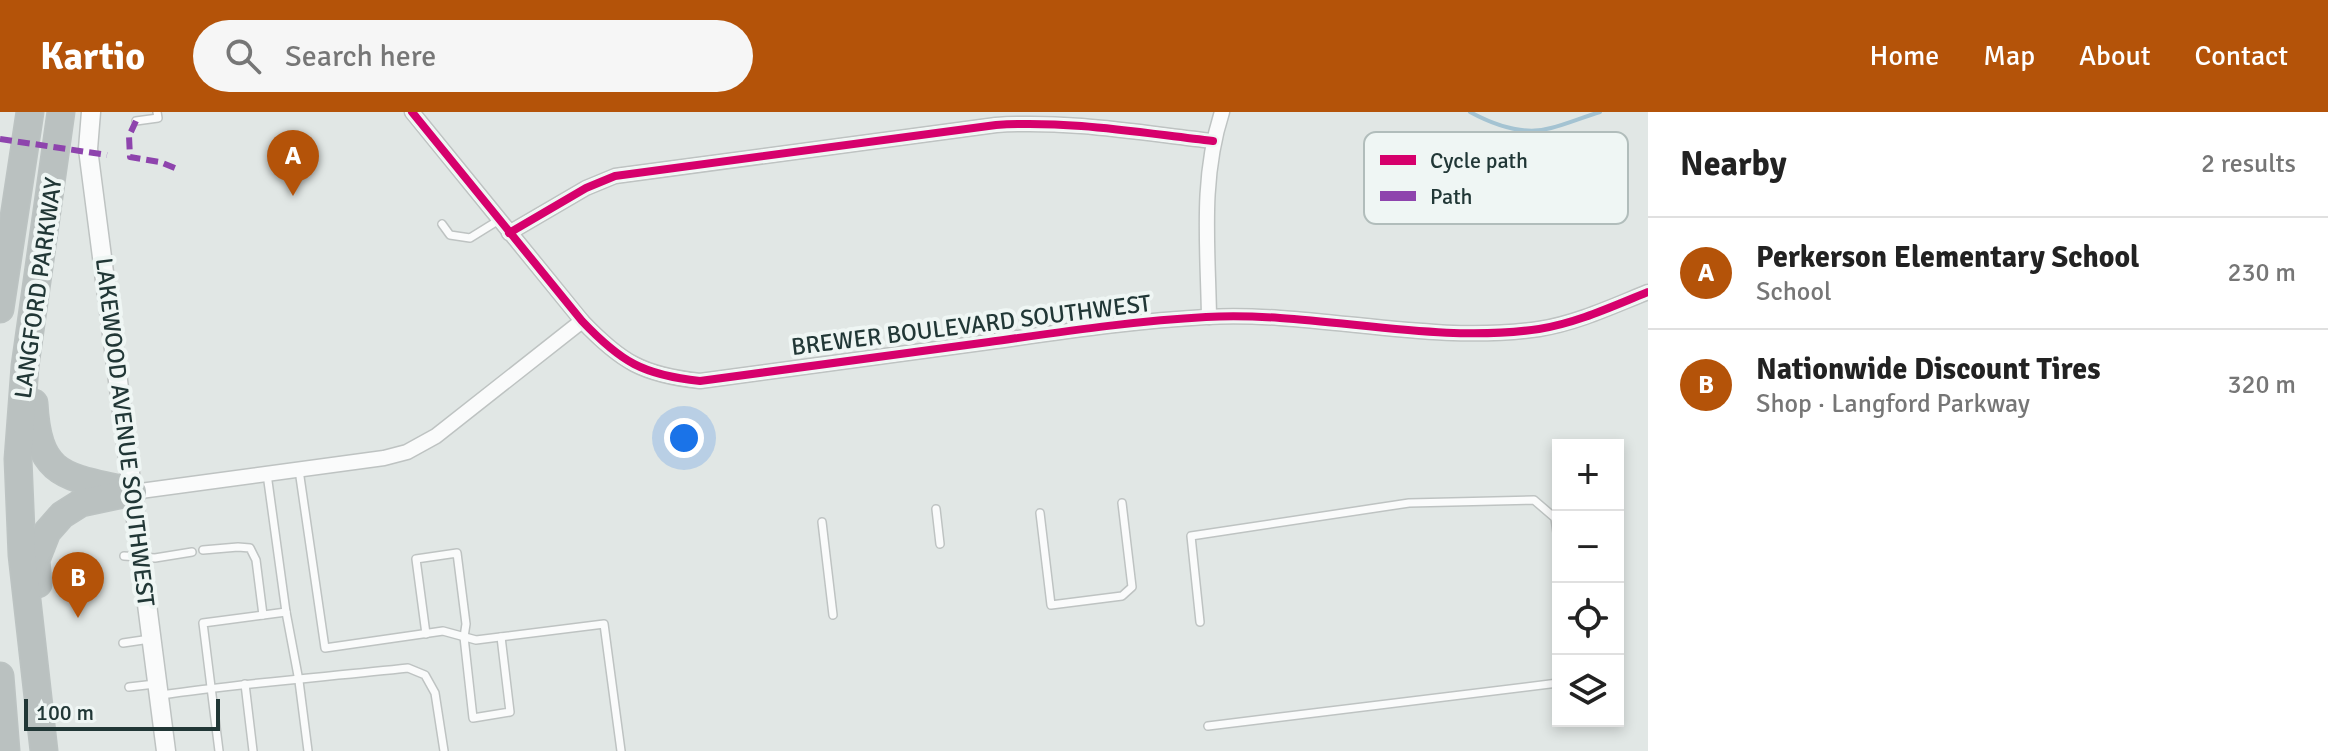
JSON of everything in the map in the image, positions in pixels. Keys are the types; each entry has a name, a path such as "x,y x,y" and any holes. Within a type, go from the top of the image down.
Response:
{"highway":[{"name":"LANGFORD PARKWAY","path":"0,309 30,112"},
{"name":"LANGFORD PARKWAY","path":"44,751 22,555 18,459 25,366 61,112"},
{"path":"31,338 36,431 46,456 61,472 80,480 133,492"},
{"path":"38,692 43,658 36,560 47,532 62,515 81,503 133,492"},
{"path":"0,676 6,751"}],"street":[{"name":"LAKEWOOD AVENUE SOUTHWEST","path":"91,112 88,149 133,492 133,557 141,608 152,638 156,697 166,751"},
{"name":"BREWER BOULEVARD SOUTHWEST","path":"412,112 509,233 606,346 635,366 668,377 700,381 1128,323 1209,317 1287,319 1446,334 1503,333 1541,329 1572,321 1648,292"},
{"path":"1209,317 1207,190 1213,141 1222,112"},
{"path":"509,233 586,188 615,176 996,125 1067,124 1213,141"},
{"path":"133,492 384,458 407,452 436,436 582,321"}],"lane":[{"path":"136,121 158,118 157,112"},
{"path":"442,224 450,235 470,238 499,220"},
{"path":"299,470 325,648 443,631 476,640 604,624 621,751"},
{"path":"267,474 308,751"},
{"path":"1200,622 1191,536 1409,503 1534,500 1552,515"},
{"path":"1040,513 1051,605 1122,596 1132,587 1122,503"},
{"path":"936,509 940,544"},
{"path":"822,522 833,615"},
{"path":"203,550 250,548 256,560 263,615"},
{"path":"133,557 155,558 192,552"},
{"path":"426,634 416,559 457,553 473,718 510,712 501,637"},
{"path":"219,751 203,623 286,612"},
{"path":"123,643 152,638"},
{"path":"129,687 156,697 245,684 408,668 425,675 435,693 444,751"},
{"path":"245,684 253,751"},
{"path":"1208,726 1552,684"}],"waterway":[{"path":"1470,112 1499,125 1530,131 1551,128 1600,112"}],"marked path":[{"path":"136,121 129,136 130,157 160,162 180,170"},
{"path":"0,139 107,155"}],"cycle path":[{"path":"412,112 596,335 634,364 663,375 700,381 1097,327 1206,317 1248,316 1414,331 1497,333 1567,323 1648,292"},
{"path":"509,233 586,188 615,176 996,125 1078,126 1213,141"}],"place":[{"name":"Perkerson Elementary School","path":"293,196"},
{"name":"Nationwide Discount Tires","path":"78,618"}]}
